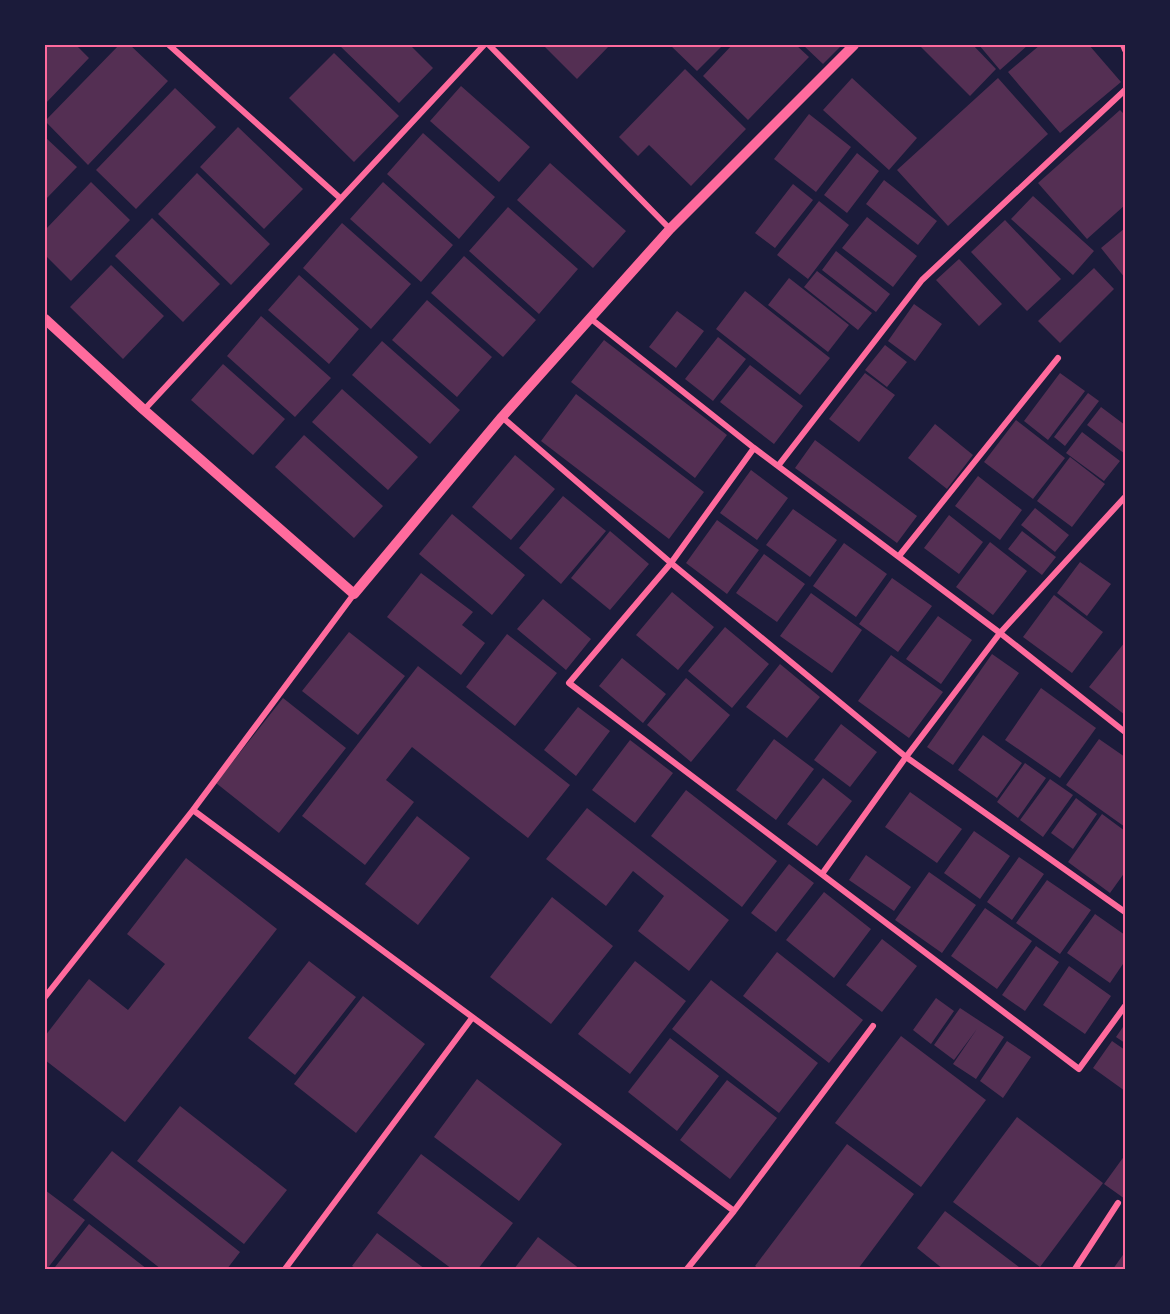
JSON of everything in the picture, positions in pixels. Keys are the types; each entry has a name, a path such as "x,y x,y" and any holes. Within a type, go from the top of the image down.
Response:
{"street":[{"path":"169,45 340,198"},
{"path":"144,410 340,198 487,45 670,229"},
{"path":"45,997 194,810 354,594 502,417 670,229 854,45"},
{"path":"1123,45 1125,50"},
{"path":"778,466 921,280 1125,90"},
{"path":"590,318 754,448 1000,633 1125,732"},
{"path":"45,319 144,410 354,594"},
{"path":"899,556 1059,358"},
{"path":"502,417 671,563 906,757 1125,912"},
{"path":"754,448 671,563 569,683 1079,1069 1125,1006"},
{"path":"822,874 906,757 1000,633 1125,497"},
{"path":"194,810 734,1212"},
{"path":"285,1269 472,1018"},
{"path":"687,1269 734,1212 873,1026"},
{"path":"1075,1269 1118,1203"}],"building":[{"path":"45,45 76,45 89,58 45,104"},
{"path":"119,45 130,45 168,81 88,165 45,121"},
{"path":"339,45 410,45 433,68 399,103"},
{"path":"543,45 610,45 577,79"},
{"path":"670,45 723,45 697,71"},
{"path":"732,45 796,45 809,57 748,120 703,76"},
{"path":"803,45 842,45 823,64"},
{"path":"919,45 973,45 996,69 970,96"},
{"path":"979,45 1028,45 1000,70"},
{"path":"1040,45 1089,45 1121,82 1060,133 1008,72"},
{"path":"334,53 399,116 354,162 289,98"},
{"path":"685,69 746,129 691,186 649,145 638,156 619,137"},
{"path":"852,78 917,138 889,170 823,110"},
{"path":"998,78 1048,134 948,226 897,170"},
{"path":"461,86 530,147 499,182 430,121"},
{"path":"175,88 216,127 136,209 96,170"},
{"path":"1120,110 1125,115 1125,205 1087,239 1038,183"},
{"path":"809,114 851,147 816,192 774,159"},
{"path":"238,127 303,189 264,229 200,167"},
{"path":"423,133 495,197 459,239 387,174"},
{"path":"45,137 77,167 45,200"},
{"path":"857,153 879,171 847,213 824,195"},
{"path":"550,163 626,231 593,268 517,200"},
{"path":"197,173 270,244 231,285 158,214"},
{"path":"884,180 937,221 918,245 866,204"},
{"path":"91,182 130,220 71,281 45,255 45,230"},
{"path":"383,182 453,245 421,282 350,219"},
{"path":"793,184 813,200 775,248 755,233"},
{"path":"1033,196 1094,251 1073,275 1011,219"},
{"path":"819,201 849,225 808,279 777,255"},
{"path":"508,207 578,269 539,314 469,251"},
{"path":"867,217 917,256 893,287 842,248"},
{"path":"152,218 220,284 183,322 115,256"},
{"path":"1005,220 1061,279 1027,311 971,252"},
{"path":"342,223 411,284 371,329 303,268"},
{"path":"1125,228 1125,278 1101,248"},
{"path":"836,251 890,294 876,312 822,270"},
{"path":"464,256 536,320 503,357 431,293"},
{"path":"959,259 1002,304 979,326 936,280"},
{"path":"111,265 164,316 123,359 70,307"},
{"path":"1094,268 1114,289 1060,343 1038,321"},
{"path":"817,271 872,313 858,330 804,287"},
{"path":"299,275 359,329 329,364 268,310"},
{"path":"789,278 849,325 828,352 768,305"},
{"path":"745,291 830,358 800,395 716,329"},
{"path":"427,300 492,357 457,397 392,340"},
{"path":"914,304 942,324 915,361 888,341"},
{"path":"677,311 704,331 676,368 649,347"},
{"path":"261,316 331,378 295,417 227,356"},
{"path":"718,337 746,359 713,401 685,379"},
{"path":"604,340 727,435 695,478 571,382"},
{"path":"382,341 460,410 430,444 352,375"},
{"path":"885,345 907,362 887,387 865,370"},
{"path":"223,364 285,419 253,455 191,400"},
{"path":"750,365 803,406 774,444 720,402"},
{"path":"865,373 895,395 859,442 829,419"},
{"path":"1060,373 1085,391 1048,440 1024,421"},
{"path":"342,389 418,457 388,490 312,422"},
{"path":"1088,393 1099,401 1065,446 1054,437"},
{"path":"576,394 704,492 669,539 541,441"},
{"path":"1101,407 1125,425 1125,454 1087,425"},
{"path":"1016,420 1065,458 1033,499 984,462"},
{"path":"935,424 973,455 947,489 908,458"},
{"path":"1082,432 1120,461 1104,481 1066,453"},
{"path":"304,435 383,506 354,538 275,467"},
{"path":"815,440 917,516 897,543 795,468"},
{"path":"515,455 555,489 511,540 472,507"},
{"path":"1070,457 1105,484 1072,527 1037,501"},
{"path":"751,470 788,498 757,540 720,513"},
{"path":"978,476 1022,510 1000,540 955,506"},
{"path":"563,496 606,531 561,584 519,548"},
{"path":"1035,508 1069,535 1055,552 1021,525"},
{"path":"793,509 837,540 810,577 766,545"},
{"path":"452,514 525,575 492,615 419,554"},
{"path":"949,515 983,542 959,574 924,548"},
{"path":"717,520 759,550 727,594 686,563"},
{"path":"610,531 649,564 610,610 571,578"},
{"path":"1022,531 1056,557 1042,575 1008,549"},
{"path":"990,542 1027,571 993,615 956,587"},
{"path":"844,543 887,574 856,617 813,586"},
{"path":"764,554 805,584 777,622 736,593"},
{"path":"1080,562 1111,584 1087,616 1057,593"},
{"path":"421,573 473,612 462,625 485,643 461,675 387,617"},
{"path":"892,578 932,606 898,652 859,624"},
{"path":"672,592 714,627 678,670 636,635"},
{"path":"811,593 862,630 832,673 780,636"},
{"path":"1054,595 1103,632 1072,673 1023,637"},
{"path":"543,599 591,639 566,670 517,629"},
{"path":"938,616 972,640 941,684 906,659"},
{"path":"725,627 769,664 732,708 688,671"},
{"path":"349,632 405,676 358,735 302,691"},
{"path":"507,634 557,673 515,726 466,687"},
{"path":"1125,642 1125,715 1089,687"},
{"path":"992,654 1019,673 953,765 927,747"},
{"path":"891,655 943,692 909,738 858,701"},
{"path":"622,658 666,694 643,723 599,686"},
{"path":"780,664 820,697 787,738 746,707"},
{"path":"418,666 570,785 528,838 412,747 386,780 414,802 365,865 302,816"},
{"path":"686,678 730,715 691,762 647,725"},
{"path":"1041,688 1096,728 1060,778 1005,740"},
{"path":"283,698 346,748 279,833 216,783"},
{"path":"578,707 610,731 576,776 544,750"},
{"path":"841,724 877,752 850,787 814,760"},
{"path":"983,735 1022,763 997,798 958,770"},
{"path":"774,739 814,769 776,820 736,790"},
{"path":"1099,739 1125,757 1125,827 1066,785"},
{"path":"630,740 673,773 635,823 592,790"},
{"path":"1025,763 1046,778 1018,818 997,802"},
{"path":"823,778 852,801 817,846 787,824"},
{"path":"1050,779 1073,795 1043,837 1020,820"},
{"path":"686,790 777,861 742,907 651,836"},
{"path":"910,792 962,829 937,863 885,827"},
{"path":"1076,798 1097,814 1073,849 1051,833"},
{"path":"587,808 729,920 689,971 638,931 664,896 633,871 606,906 546,859"},
{"path":"1102,814 1125,831 1125,872 1110,893 1068,862"},
{"path":"417,816 470,858 418,925 365,884"},
{"path":"974,831 1010,856 980,899 944,873"},
{"path":"866,855 911,887 894,911 849,880"},
{"path":"1019,857 1044,874 1012,920 987,902"},
{"path":"186,858 277,929 125,1122 45,1060 45,1036 89,979 128,1010 165,964 127,934"},
{"path":"789,864 814,883 776,932 751,913"},
{"path":"929,872 976,905 942,953 895,920"},
{"path":"1047,880 1091,910 1060,954 1016,923"},
{"path":"824,892 871,929 834,978 786,940"},
{"path":"552,897 613,946 551,1024 490,977"},
{"path":"985,908 1032,941 997,989 951,956"},
{"path":"1095,914 1125,935 1125,961 1110,983 1067,953"},
{"path":"882,939 917,966 882,1012 846,985"},
{"path":"1036,946 1059,962 1025,1011 1002,995"},
{"path":"777,952 863,1020 829,1063 743,996"},
{"path":"309,961 356,997 295,1075 248,1038"},
{"path":"635,961 686,1001 630,1074 578,1034"},
{"path":"1069,966 1111,996 1085,1034 1043,1005"},
{"path":"711,980 818,1063 779,1113 672,1029"},
{"path":"363,996 425,1044 356,1133 294,1084"},
{"path":"936,998 954,1011 931,1044 913,1030"},
{"path":"960,1008 1004,1037 976,1079 953,1064 977,1029 954,1060 934,1045"},
{"path":"1125,1024 1125,1043 1116,1037"},
{"path":"901,1036 986,1100 921,1187 835,1123"},
{"path":"670,1038 719,1076 677,1131 628,1092"},
{"path":"1007,1041 1031,1057 1003,1098 980,1081"},
{"path":"1112,1041 1125,1050 1125,1091 1093,1068"},
{"path":"477,1079 562,1144 519,1201 434,1137"},
{"path":"727,1080 777,1118 730,1179 680,1140"},
{"path":"180,1106 287,1190 244,1244 137,1161"},
{"path":"1017,1117 1103,1183 1040,1267 953,1202"},
{"path":"847,1144 914,1194 858,1269 759,1269 755,1266"},
{"path":"112,1151 240,1252 227,1269 161,1269 73,1200"},
{"path":"421,1154 513,1223 478,1269 452,1269 377,1213"},
{"path":"1125,1155 1125,1199 1104,1184"},
{"path":"45,1190 85,1220 47,1269 45,1267"},
{"path":"945,1211 1019,1267 1017,1269 943,1269 917,1248"},
{"path":"89,1224 147,1269 58,1269 55,1267"},
{"path":"377,1233 425,1269 357,1269 352,1266"},
{"path":"538,1237 580,1269 514,1269"},
{"path":"1125,1252 1125,1269 1113,1269"}]}
